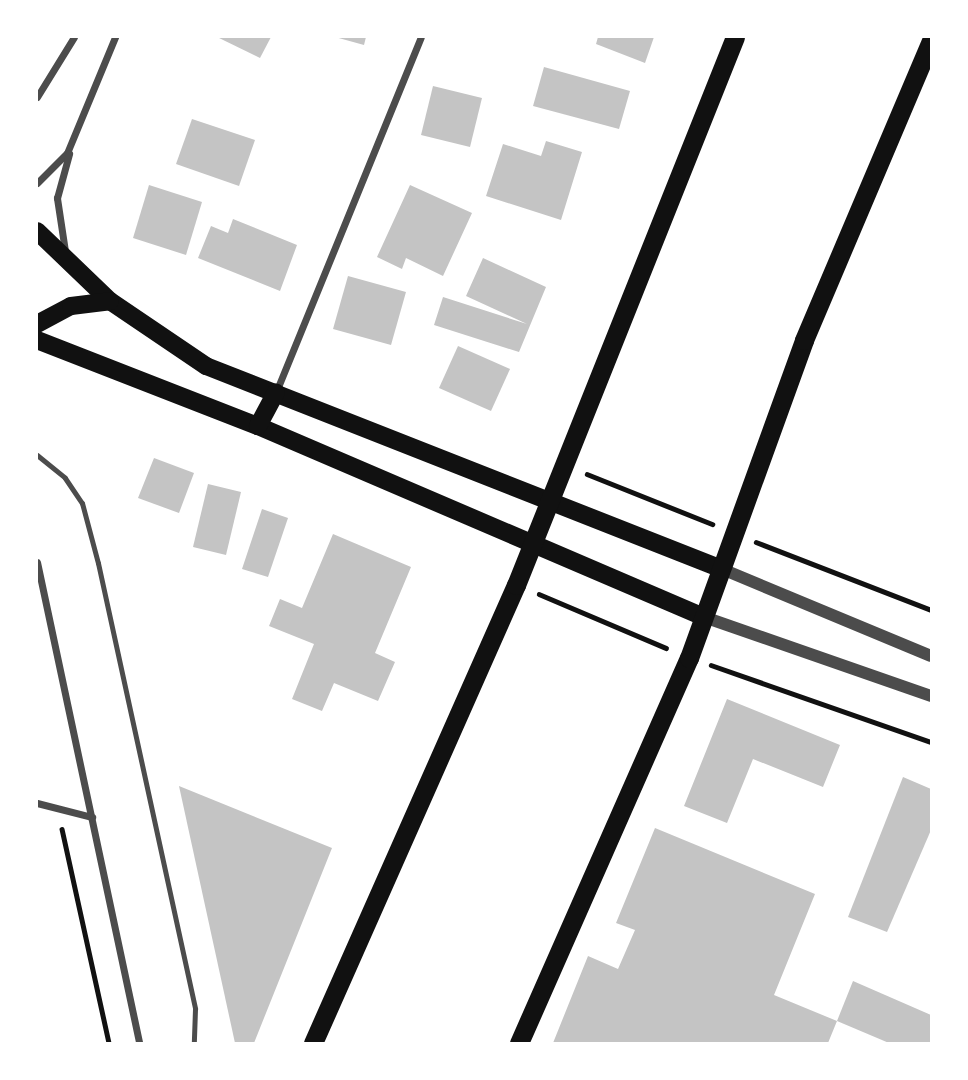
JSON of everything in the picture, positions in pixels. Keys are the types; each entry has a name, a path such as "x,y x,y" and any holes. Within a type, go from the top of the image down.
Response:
{"highway":[{"path":"313,1043 516,584 560,463 735,37"},
{"path":"519,1043 689,658 804,340 931,41"}],"main road":[{"path":"37,231 110,301 184,354 547,502 722,569"},
{"path":"37,324 71,306 110,301"},
{"path":"37,340 258,426 531,547 704,617"},
{"path":"258,426 276,392"}],"street":[{"path":"37,97 74,37"},
{"path":"37,183 67,153 116,37"},
{"path":"276,392 421,37"},
{"path":"78,273 57,212 79,127"},
{"path":"37,562 139,1043"},
{"path":"722,569 931,656"},
{"path":"704,617 931,696"},
{"path":"37,803 92,817"}],"lane":[{"path":"37,455 65,478 82,503 98,563 195,1009 194,1043"}],"path":[{"path":"560,463 931,610"},
{"path":"516,584 689,658 931,742"},
{"path":"57,808 109,1043"}],"building":[{"path":"217,37 271,37 260,58"},
{"path":"335,37 366,37 364,45"},
{"path":"598,37 654,37 645,63 596,44"},
{"path":"544,67 630,91 619,129 533,106"},
{"path":"433,86 482,98 470,147 421,135"},
{"path":"192,119 255,140 239,186 176,164"},
{"path":"546,141 582,152 561,220 486,196 503,144 541,156"},
{"path":"149,185 202,202 186,255 133,238"},
{"path":"410,185 472,213 443,276 406,258 402,269 377,257"},
{"path":"233,219 297,245 280,291 198,258 211,226 228,233"},
{"path":"483,258 546,287 519,352 434,325 443,297 527,324 466,296"},
{"path":"348,276 406,292 391,345 333,329"},
{"path":"458,346 510,369 491,411 439,388"},
{"path":"154,458 194,473 179,513 138,498"},
{"path":"208,484 241,492 226,555 193,547"},
{"path":"262,509 288,518 268,577 242,569"},
{"path":"333,534 411,567 375,653 395,662 378,701 334,683 322,711 292,699 314,644 269,626 280,599 302,608"},
{"path":"727,699 840,745 823,787 753,759 727,823 684,806"},
{"path":"903,777 931,789 931,830 887,932 848,917"},
{"path":"179,786 332,848 254,1043 235,1043"},
{"path":"655,828 815,894 774,995 837,1021 828,1043 553,1043 588,956 618,969 635,930 616,923"},
{"path":"853,981 931,1015 931,1043 889,1043 837,1021"}]}
